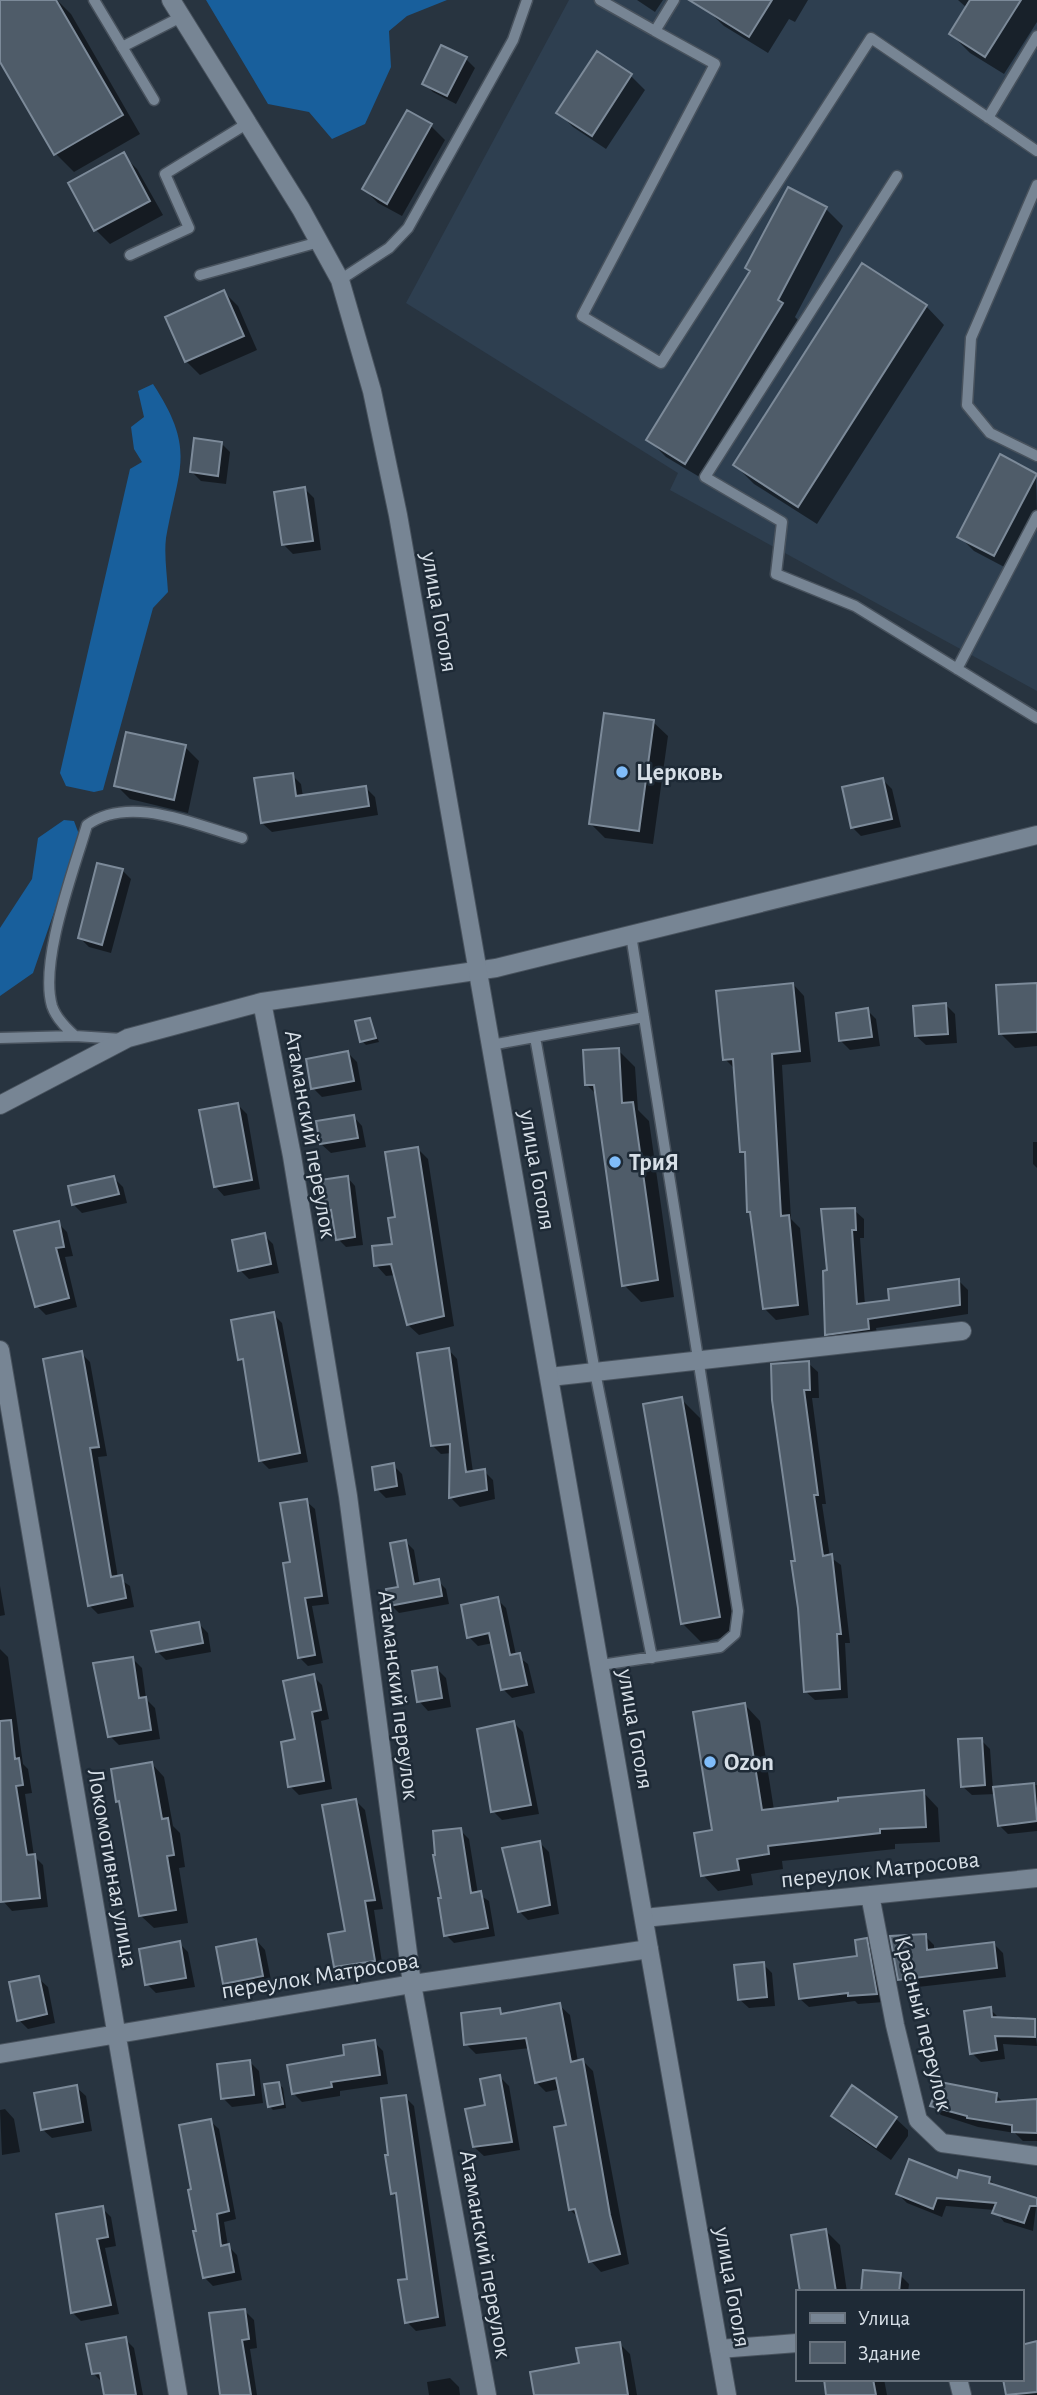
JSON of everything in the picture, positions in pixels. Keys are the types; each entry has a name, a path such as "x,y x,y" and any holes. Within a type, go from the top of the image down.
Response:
{"street":[{"name":"улица Гоголя","path":"171,0 248,123 340,280 372,391 398,515 727,2395"},
{"path":"0,1105 128,1038 262,1002 478,971 1037,835"},
{"name":"Атаманский переулок","path":"262,1002 292,1156 348,1496 412,1984 486,2395"},
{"path":"550,1377 962,1331"},
{"name":"Локомотивная улица","path":"0,1350 178,2395"},
{"name":"переулок Матросова","path":"644,1918 1037,1878"},
{"name":"Красный переулок","path":"870,1895 895,2025 918,2120 942,2143 1037,2156"},
{"name":"переулок Матросова","path":"0,2054 412,1984 649,1949"},
{"path":"719,2349 796,2343"}],"lane":[{"path":"94,0 154,100"},
{"path":"340,280 389,248 408,228 513,40 527,0"},
{"path":"600,0 715,64 582,316 661,363 871,38 1037,151"},
{"path":"655,31 674,0"},
{"path":"122,47 181,17"},
{"path":"989,118 1037,36"},
{"path":"131,255 189,228 165,174 248,123"},
{"path":"897,176 705,477 782,522 776,574 855,606 1037,718"},
{"path":"1037,185 971,338 967,405 989,433 1037,456"},
{"path":"200,275 319,242"},
{"path":"957,669 1037,516"},
{"path":"75,1036 52,1008 49,987 56,933 87,825 101,815 145,812 242,838"},
{"path":"601,1665 720,1647 735,1634 738,1611 631,935"},
{"path":"491,1045 644,1017"},
{"path":"535,1037 595,1372 652,1658"},
{"path":"0,1038 128,1038"}],"shaded area":[{"path":"206,0 447,0 407,16 389,31 391,67 365,124 332,139 309,112 268,104"},
{"path":"569,0 1037,0 1037,691 670,490 678,473 406,303"},
{"path":"153,384 167,407 180,444 179,476 165,544 168,592 153,608 103,790 94,792 66,786 60,773 130,469 142,462 134,449 131,427 144,417 138,391"},
{"path":"64,820 74,821 80,837 33,973 0,996 0,928 32,879 38,838"}],"building":[{"path":"0,0 56,0 123,115 54,155 0,62"},
{"path":"689,0 772,0 749,37"},
{"path":"970,0 1021,0 985,57 949,34"},
{"path":"441,45 467,57 447,96 422,84"},
{"path":"597,51 632,74 592,136 556,113"},
{"path":"407,110 432,124 387,204 362,189"},
{"path":"124,152 150,201 94,231 68,183"},
{"path":"788,187 827,207 778,300 783,303 685,464 646,440 750,271 745,268"},
{"path":"862,263 927,305 798,507 733,465"},
{"path":"224,290 244,336 185,362 165,317"},
{"path":"194,438 222,442 218,476 190,472"},
{"path":"1000,454 1037,474 994,556 957,537"},
{"path":"305,487 313,541 282,545 274,492"},
{"name":"Церковь","path":"604,713 654,720 639,831 589,824"},
{"path":"126,732 186,745 174,800 114,786"},
{"path":"293,773 296,796 366,786 369,806 261,823 254,778"},
{"path":"883,778 892,819 851,828 842,787"},
{"path":"97,863 123,869 102,945 78,938"},
{"path":"793,983 800,1051 772,1054 781,1216 789,1215 798,1305 763,1309 750,1212 747,1212 745,1152 740,1152 733,1059 723,1060 716,991"},
{"path":"1037,983 1037,1032 999,1034 996,985"},
{"path":"946,1003 948,1034 915,1036 913,1006"},
{"path":"868,1008 872,1037 839,1041 836,1013"},
{"path":"370,1018 376,1038 360,1042 355,1021"},
{"path":"619,1048 622,1103 633,1102 658,1280 622,1286 594,1085 585,1085 583,1050"},
{"path":"348,1051 354,1081 311,1089 306,1059"},
{"path":"238,1103 252,1180 214,1187 199,1110"},
{"path":"354,1115 358,1138 320,1144 316,1121"},
{"path":"418,1147 444,1316 407,1325 391,1264 374,1266 372,1246 392,1244 388,1218 395,1217 385,1152"},
{"path":"114,1176 119,1194 72,1205 68,1186"},
{"path":"348,1176 355,1237 336,1240 331,1210 325,1211 320,1180"},
{"path":"855,1208 856,1230 852,1230 857,1304 889,1300 888,1289 959,1279 960,1305 868,1319 869,1329 825,1335 823,1271 827,1270 821,1209"},
{"path":"59,1221 64,1247 56,1248 69,1298 35,1307 14,1231"},
{"path":"265,1233 271,1264 238,1271 232,1240"},
{"path":"274,1312 300,1453 259,1461 243,1359 238,1360 231,1320"},
{"path":"449,1348 466,1472 485,1469 487,1490 449,1498 450,1444 431,1446 417,1353"},
{"path":"82,1351 99,1447 90,1448 111,1577 122,1575 126,1598 88,1606 43,1359"},
{"path":"809,1361 810,1390 804,1390 818,1495 814,1495 823,1556 832,1554 841,1634 837,1634 840,1689 804,1692 798,1608 791,1561 795,1561 772,1400 771,1364"},
{"path":"682,1397 720,1617 681,1624 643,1404"},
{"path":"394,1463 397,1486 375,1490 372,1467"},
{"path":"307,1499 322,1596 305,1598 315,1655 298,1658 283,1563 290,1562 280,1503"},
{"path":"406,1540 414,1584 439,1579 442,1596 389,1606 386,1589 398,1587 390,1543"},
{"path":"498,1597 510,1655 520,1653 527,1685 501,1690 489,1633 467,1638 461,1605"},
{"path":"199,1622 203,1643 156,1652 151,1631"},
{"path":"133,1657 139,1698 146,1697 151,1730 108,1737 93,1663"},
{"path":"437,1667 442,1698 417,1702 412,1671"},
{"path":"314,1674 321,1710 312,1712 324,1781 288,1787 281,1742 295,1739 283,1681"},
{"path":"745,1703 762,1810 838,1801 838,1798 924,1790 926,1827 880,1829 880,1833 768,1846 769,1854 737,1859 739,1870 701,1876 694,1833 712,1830 693,1712"},
{"path":"11,1720 15,1759 19,1758 23,1785 16,1786 27,1855 35,1854 40,1898 1,1902 0,1721"},
{"path":"514,1721 531,1805 491,1812 477,1729"},
{"path":"982,1738 985,1785 961,1787 958,1739"},
{"path":"152,1762 162,1819 168,1818 174,1855 167,1856 176,1910 139,1916 111,1769"},
{"path":"1034,1783 1037,1821 998,1826 993,1787"},
{"path":"356,1799 375,1900 365,1901 375,1961 334,1967 328,1934 345,1931 322,1805"},
{"path":"461,1828 471,1893 481,1891 488,1928 444,1936 438,1898 441,1898 433,1855 433,1831"},
{"path":"540,1841 550,1905 518,1912 502,1848"},
{"path":"926,1934 927,1950 994,1942 997,1968 898,1980 890,1936"},
{"path":"867,1938 877,1994 848,1996 848,1993 799,1999 794,1964 857,1956 855,1940"},
{"path":"256,1939 263,1976 223,1984 216,1947"},
{"path":"180,1941 186,1978 145,1985 139,1949"},
{"path":"764,1962 767,1997 738,2000 734,1965"},
{"path":"39,1976 47,2014 17,2021 9,1982"},
{"path":"560,2003 571,2062 583,2059 610,2215 620,2254 589,2262 575,2209 569,2210 554,2127 566,2125 556,2078 535,2083 526,2038 464,2045 461,2013 500,2008 501,2014"},
{"path":"991,2007 992,2017 1035,2019 1035,2037 995,2036 997,2050 970,2054 964,2011"},
{"path":"375,2040 380,2075 331,2082 332,2087 292,2094 287,2065 344,2055 343,2045"},
{"path":"250,2060 254,2095 221,2099 217,2064"},
{"path":"500,2075 512,2142 473,2147 465,2109 485,2105 480,2079"},
{"path":"279,2082 283,2104 268,2107 264,2084"},
{"path":"940,2082 997,2093 996,2102 1037,2099 1037,2133 1012,2132 1012,2125 967,2118 930,2106"},
{"path":"77,2085 83,2122 41,2130 34,2093"},
{"path":"852,2085 897,2117 876,2147 831,2116"},
{"path":"406,2095 438,2317 405,2323 398,2280 407,2279 396,2193 391,2194 385,2155 388,2155 381,2098"},
{"path":"211,2119 229,2211 217,2214 221,2246 229,2244 234,2272 203,2278 193,2231 196,2231 188,2190 191,2189 179,2125"},
{"path":"909,2159 957,2178 959,2170 990,2177 989,2183 1037,2198 1037,2206 1030,2206 1024,2223 992,2213 996,2203 937,2198 933,2209 896,2194"},
{"path":"103,2206 108,2237 97,2239 111,2305 71,2313 56,2214"},
{"path":"826,2229 836,2290 800,2290 791,2235"},
{"path":"863,2270 901,2273 899,2290 861,2290"},
{"path":"245,2309 249,2339 242,2340 251,2395 220,2395 209,2313"},
{"path":"126,2337 136,2395 104,2395 100,2373 92,2374 86,2344"},
{"path":"1037,2341 1037,2392 1006,2395 1003,2381 1023,2381 1023,2344"},
{"path":"620,2342 628,2395 534,2395 530,2372 579,2363 576,2348"},
{"path":"824,2381 873,2381 876,2395 826,2395"}],"place":[{"name":"Церковь","path":"622,772"},
{"name":"ТриЯ","path":"615,1162"},
{"name":"Ozon","path":"710,1762"}]}
